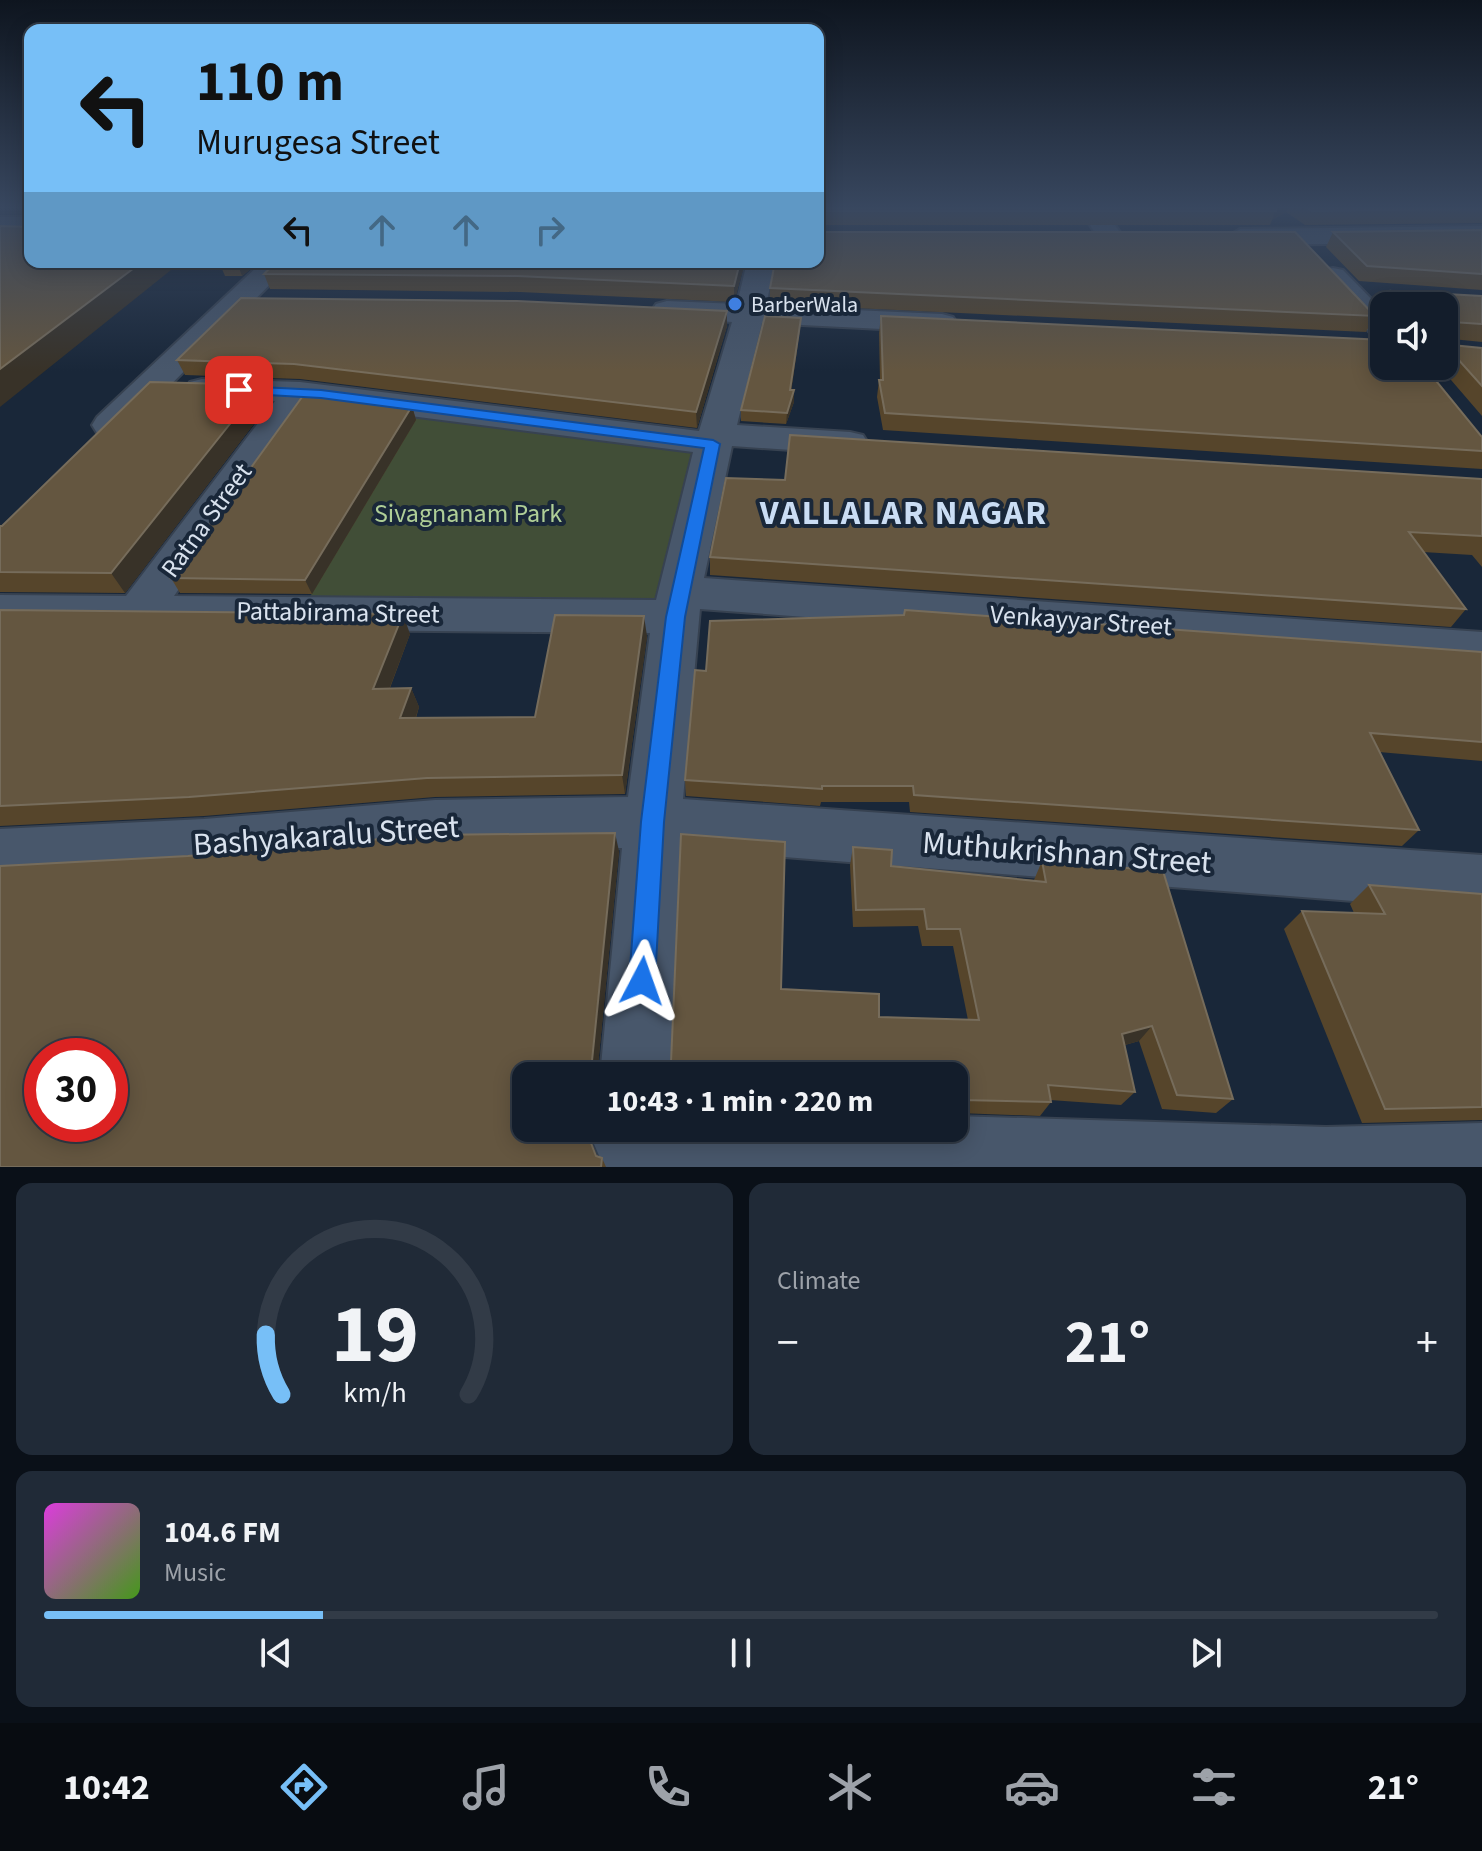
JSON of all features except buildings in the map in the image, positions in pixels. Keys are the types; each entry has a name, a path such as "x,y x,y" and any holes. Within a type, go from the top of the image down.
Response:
{"street":[{"path":"1322,262 1370,315"},
{"path":"85,450 272,268"},
{"path":"637,1062 653,822 678,604 714,439 750,314 760,268"},
{"path":"1348,292 1370,293"},
{"path":"237,301 282,301"},
{"path":"643,309 972,324"},
{"path":"1352,344 1370,345"},
{"path":"148,387 300,392 714,439 892,445"},
{"name":"Ratna Street","path":"140,610 300,392"},
{"name":"Pattabirama Street","path":"0,611 678,604"},
{"name":"Venkayyar Street","path":"678,604 1482,650"},
{"name":"Bashyakaralu Street","path":"0,856 204,845 435,825 653,822"},
{"name":"Muthukrishnan Street","path":"653,822 1482,883"},
{"path":"890,1142 1326,1164 1482,1160"}],"green space":[{"name":"Sivagnanam Park","path":"418,415 697,448 654,607 308,600"}],"place":[{"name":"BarberWala","path":"735,304"}],"district":[{"name":"VALLALAR NAGAR","path":"904,512"}],"route":[{"path":"239,390 321,394 713,444 676,617 653,822 642,981"}]}
